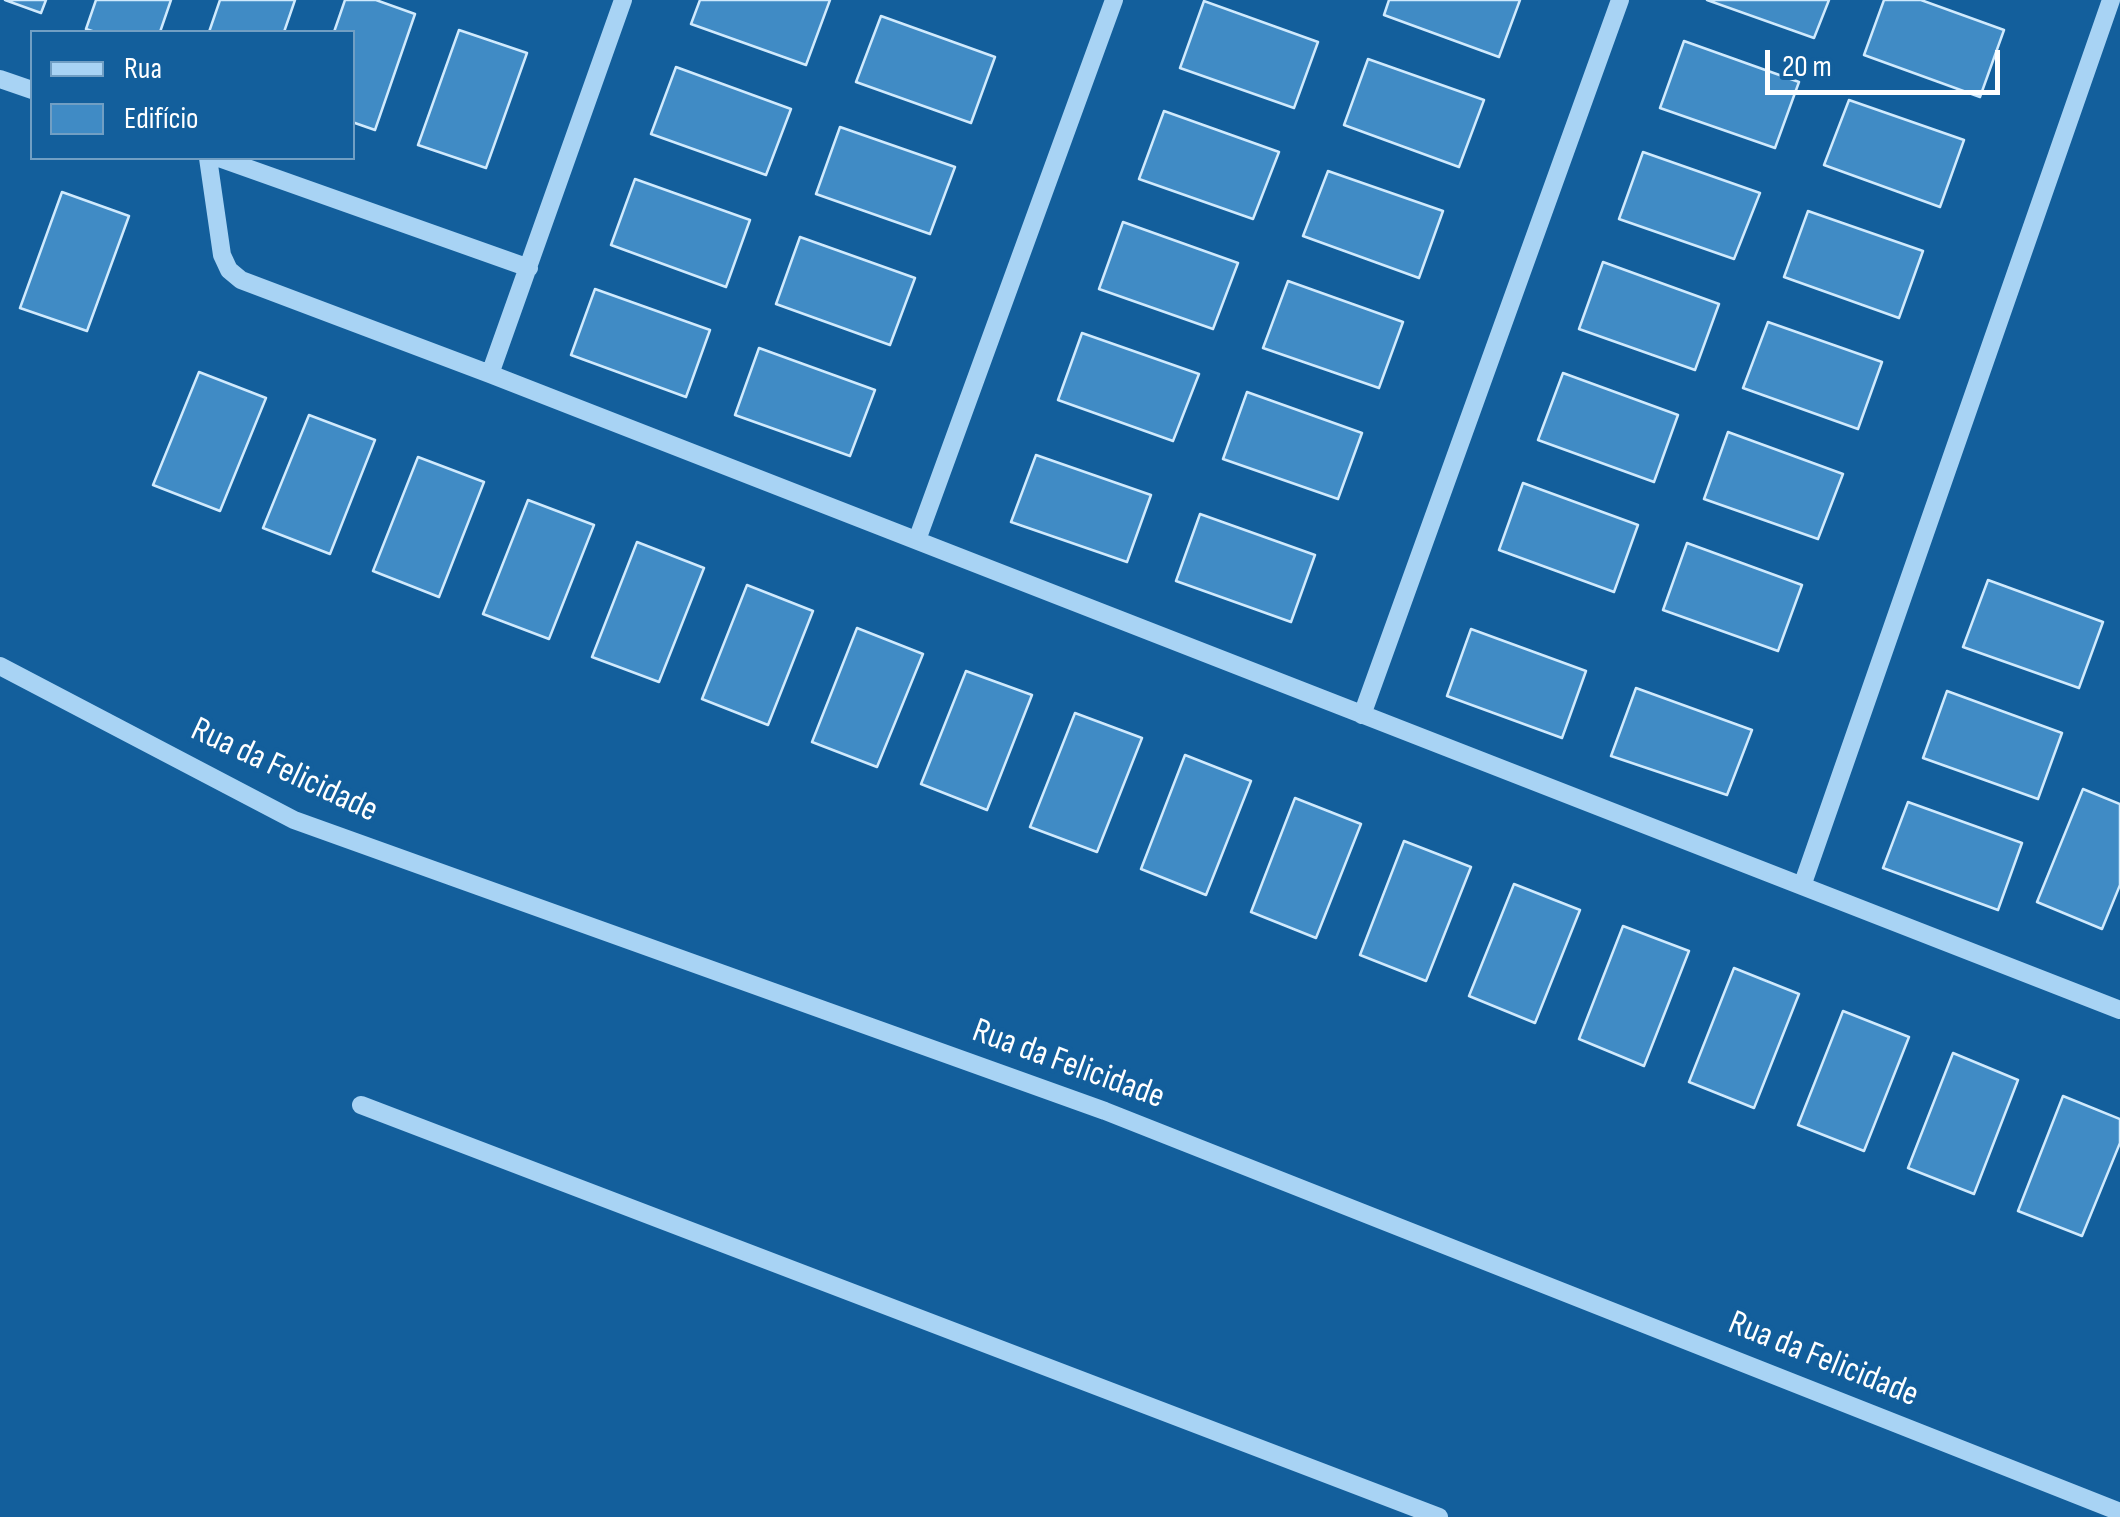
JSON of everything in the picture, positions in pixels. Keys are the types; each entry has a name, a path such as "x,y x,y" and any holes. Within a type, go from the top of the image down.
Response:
{"street":[{"path":"490,374 624,0"},
{"path":"917,540 1114,0"},
{"path":"1362,714 1620,0"},
{"path":"1802,886 2111,0"},
{"path":"0,79 30,89"},
{"path":"208,160 222,255 229,270 242,280 2120,1010"},
{"path":"225,160 529,268"},
{"name":"Rua da Felicidade","path":"0,666 294,820 1105,1111 2120,1512"},
{"path":"360,1105 1438,1517"}],"building":[{"path":"5,0 46,0 41,13"},
{"path":"96,0 171,0 161,30 86,29"},
{"path":"220,0 295,0 285,30 210,30"},
{"path":"345,0 376,0 415,14 375,130 355,123 355,30 335,30"},
{"path":"700,0 830,0 806,65 691,24"},
{"path":"1389,0 1520,0 1499,57 1384,15"},
{"path":"1707,0 1829,0 1814,38"},
{"path":"1884,0 1921,0 2004,30 1980,97 1864,55"},
{"path":"1204,1 1318,42 1294,108 1180,68"},
{"path":"881,16 995,57 971,123 856,82"},
{"path":"459,30 527,53 486,168 418,145"},
{"path":"1684,41 1799,82 1775,148 1660,108"},
{"path":"1368,59 1484,100 1459,167 1344,125"},
{"path":"676,67 791,109 766,175 651,134"},
{"path":"1849,100 1964,140 1940,207 1824,165"},
{"path":"1164,111 1279,152 1253,219 1139,179"},
{"path":"840,127 955,167 930,234 816,194"},
{"path":"1643,152 1760,193 1734,259 1619,219"},
{"path":"1328,171 1443,211 1419,278 1303,236"},
{"path":"635,179 750,220 726,287 611,245"},
{"path":"62,192 129,216 87,331 20,308"},
{"path":"1808,211 1923,251 1899,318 1784,277"},
{"path":"1123,222 1238,263 1213,329 1099,289"},
{"path":"800,237 915,278 890,345 776,304"},
{"path":"1603,262 1719,304 1695,370 1579,329"},
{"path":"1288,281 1403,322 1379,388 1263,348"},
{"path":"595,289 710,330 686,397 571,355"},
{"path":"1768,322 1882,362 1858,429 1743,388"},
{"path":"1082,333 1199,374 1173,441 1058,400"},
{"path":"759,348 875,390 850,456 735,415"},
{"path":"199,372 266,398 220,511 153,485"},
{"path":"1563,373 1678,415 1654,482 1538,440"},
{"path":"1247,392 1362,433 1338,499 1223,459"},
{"path":"309,415 375,440 330,554 263,528"},
{"path":"1728,432 1843,474 1818,539 1704,499"},
{"path":"1036,455 1151,495 1127,562 1011,522"},
{"path":"418,457 484,482 439,597 373,571"},
{"path":"1523,483 1638,525 1614,592 1499,550"},
{"path":"528,500 594,525 549,639 483,614"},
{"path":"1200,514 1315,555 1291,622 1176,581"},
{"path":"637,542 704,568 659,682 592,657"},
{"path":"1687,543 1802,585 1778,651 1663,610"},
{"path":"1988,580 2103,622 2079,688 1963,647"},
{"path":"747,585 813,611 768,725 702,699"},
{"path":"857,628 923,654 877,767 812,742"},
{"path":"1471,629 1586,671 1562,738 1447,696"},
{"path":"966,671 1032,695 987,810 921,784"},
{"path":"1636,688 1752,730 1727,795 1611,756"},
{"path":"1947,691 2062,733 2038,799 1923,758"},
{"path":"1075,713 1142,738 1097,852 1030,827"},
{"path":"1185,755 1251,781 1206,895 1141,869"},
{"path":"2083,789 2120,804 2120,885 2102,929 2037,902"},
{"path":"1295,798 1361,824 1316,938 1251,912"},
{"path":"1908,802 2022,843 1998,910 1883,868"},
{"path":"1404,841 1471,867 1426,981 1360,955"},
{"path":"1514,884 1580,910 1535,1023 1469,996"},
{"path":"1623,926 1689,951 1644,1066 1579,1039"},
{"path":"1734,968 1799,994 1754,1108 1689,1082"},
{"path":"1843,1011 1909,1037 1864,1151 1798,1125"},
{"path":"1953,1053 2018,1080 1974,1194 1908,1168"},
{"path":"2063,1096 2120,1119 2120,1143 2082,1236 2018,1211"}]}
